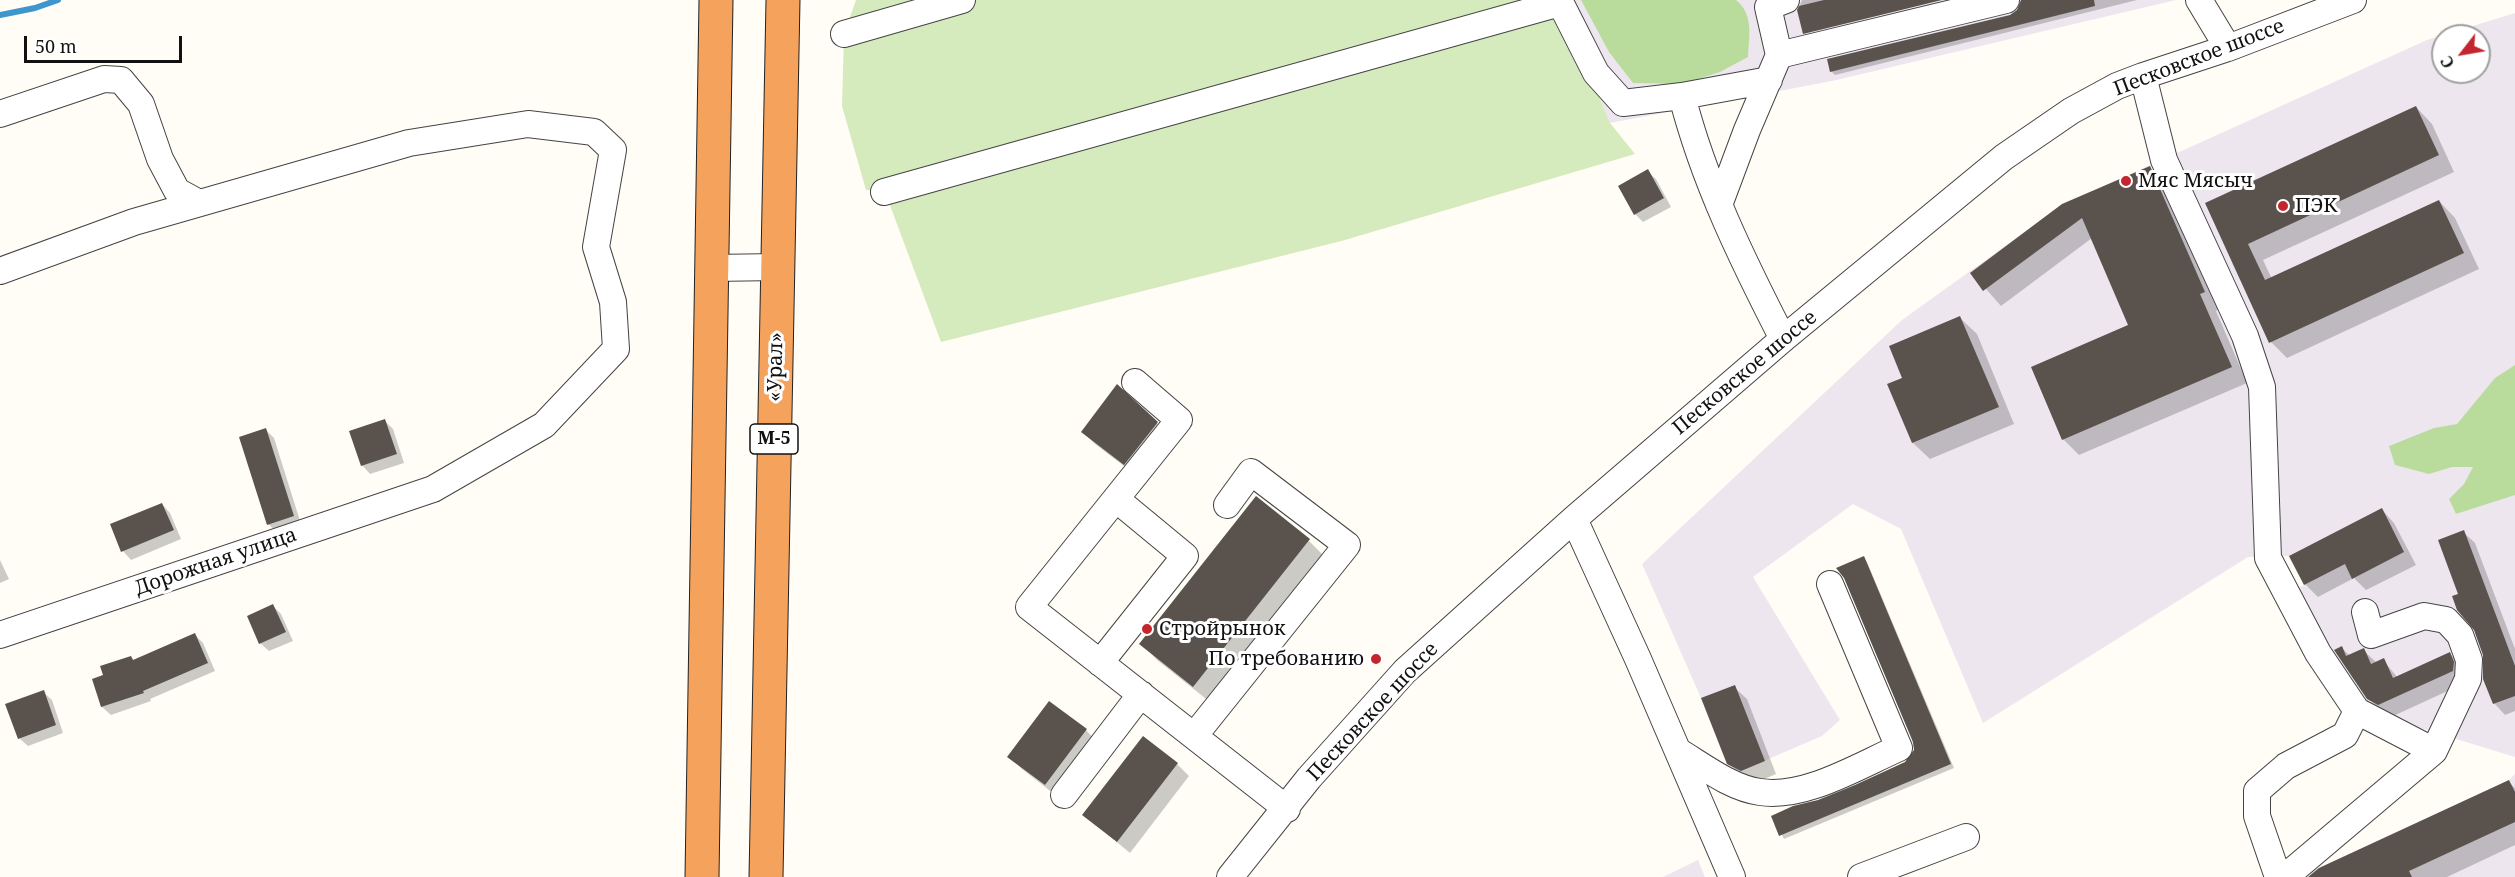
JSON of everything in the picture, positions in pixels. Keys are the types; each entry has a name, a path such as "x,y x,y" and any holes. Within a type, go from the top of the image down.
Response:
{"highway":[{"path":"702,877 716,0"},
{"name":"«Урал»","path":"766,877 783,0"}],"street":[{"path":"844,34 962,0"},
{"path":"1719,205 1779,55 1767,8 1786,0"},
{"path":"1779,55 2006,0"},
{"path":"2199,0 2229,48"},
{"name":"Песковское шоссе","path":"1230,877 1327,758 1405,671 1574,519 1783,339 2004,157 2071,111 2142,76 2229,48 2353,0"},
{"path":"884,192 1560,2 1596,74 1623,103 1682,96 1768,80"},
{"path":"2142,76 2164,160 2245,336 2262,387 2268,558 2318,653 2358,711 2434,751"},
{"path":"0,114 104,79 121,80 141,104 160,159 177,191 199,203"},
{"path":"1682,96 1694,143 1719,205 1742,259 1783,339"},
{"name":"Дорожная улица","path":"0,635 433,489 544,425 616,349 613,302 596,247 612,150 594,132 528,124 409,143 199,203"},
{"path":"0,271 134,222 199,203"},
{"path":"712,268 778,267"},
{"path":"1135,382 1179,420 1029,607 1287,809"},
{"path":"1194,736 1347,545 1251,472 1227,505"},
{"path":"1100,663 1185,556 1116,499"},
{"path":"1574,519 1732,877"},
{"path":"1678,751 1728,781 1759,792 1790,793 1899,748 1830,584"},
{"path":"2285,877 2434,751 2468,679 2469,660 2460,634 2446,620 2424,616 2371,635 2364,612"},
{"path":"1064,795 1141,694"},
{"path":"2278,877 2257,816 2256,791 2286,766 2345,735 2358,711"},
{"path":"1864,876 1966,837"}],"shaded area":[{"path":"1559,0 2176,0 1832,81 1610,123"},
{"path":"2515,13 2515,757 2364,711 2297,589 2304,585 2288,556 2248,557 1983,723 1901,529 1853,504 1753,577 1840,720 1822,736 1731,775 1701,698 1642,564 1902,320 2062,205 2431,39 2431,84 2491,84 2491,24 2479,24"},
{"path":"2515,774 2515,877 2311,877 2310,872 2509,780"},
{"path":"1698,860 1705,877 1663,877"}],"green space":[{"path":"856,0 1559,0 1610,123 1635,154 1345,240 941,342 885,192 866,190 842,106 844,34"},
{"path":"1581,0 1736,0 1746,12 1748,19 1748,57 1720,72 1682,84 1633,83 1609,52"},
{"path":"2515,365 2515,495 2456,514 2449,499 2464,484 2473,467 2452,467 2429,474 2395,465 2389,446 2434,428 2457,424 2495,378"}],"building":[{"path":"1824,0 1942,0 1803,34 1797,10 1799,6"},
{"path":"2021,0 2094,0 2095,6 1830,72 1827,59 2010,15 2017,10"},
{"path":"2416,106 2439,155 2248,244 2265,280 2439,200 2464,253 2269,343 2205,203"},
{"path":"2150,166 2205,292 2200,294 2232,367 2062,440 2031,367 2128,325 2082,218 1983,291 1970,273 2062,204"},
{"path":"1648,169 1664,198 1634,215 1618,186"},
{"path":"1960,316 1999,407 1912,443 1887,384 1902,378 1889,346"},
{"path":"1117,384 1158,422 1124,465 1081,432"},
{"path":"385,419 397,454 361,466 349,431"},
{"path":"266,428 294,516 267,525 239,437"},
{"path":"1256,496 1310,539 1193,687 1139,644"},
{"path":"162,503 174,530 121,552 110,524"},
{"path":"2382,508 2404,552 2352,579 2345,564 2304,585 2289,556"},
{"path":"2464,530 2515,666 2515,696 2493,704 2483,679 2483,655 2474,630 2457,610 2452,596 2458,594 2438,540"},
{"path":"1864,556 1951,764 1779,836 1771,816 1793,806 1818,800 1905,762 1914,750 1913,742 1844,578 1836,568"},
{"path":"273,604 286,632 259,644 247,616"},
{"path":"195,633 208,663 143,691 144,693 101,707 92,679 103,675 100,666 131,656 133,660"},
{"path":"2342,646 2346,656 2364,648 2371,664 2384,658 2393,678 2450,652 2454,662 2453,671 2378,705 2367,699 2334,650"},
{"path":"1735,685 1765,761 1741,771 1727,764 1701,698"},
{"path":"44,690 56,725 18,739 5,704"},
{"path":"1049,701 1087,729 1045,785 1007,757"},
{"path":"1143,736 1178,763 1117,842 1082,815"},
{"path":"2509,780 2515,792 2515,822 2409,871 2412,877 2308,877 2319,868"}],"waterway":[{"path":"0,15 35,8 58,0"}],"place":[{"name":"Мяс Мясыч","path":"2126,181"},
{"name":"ПЭК","path":"2283,206"},
{"name":"Стройрынок","path":"1147,629"},
{"name":"По требованию","path":"1376,659"}]}
